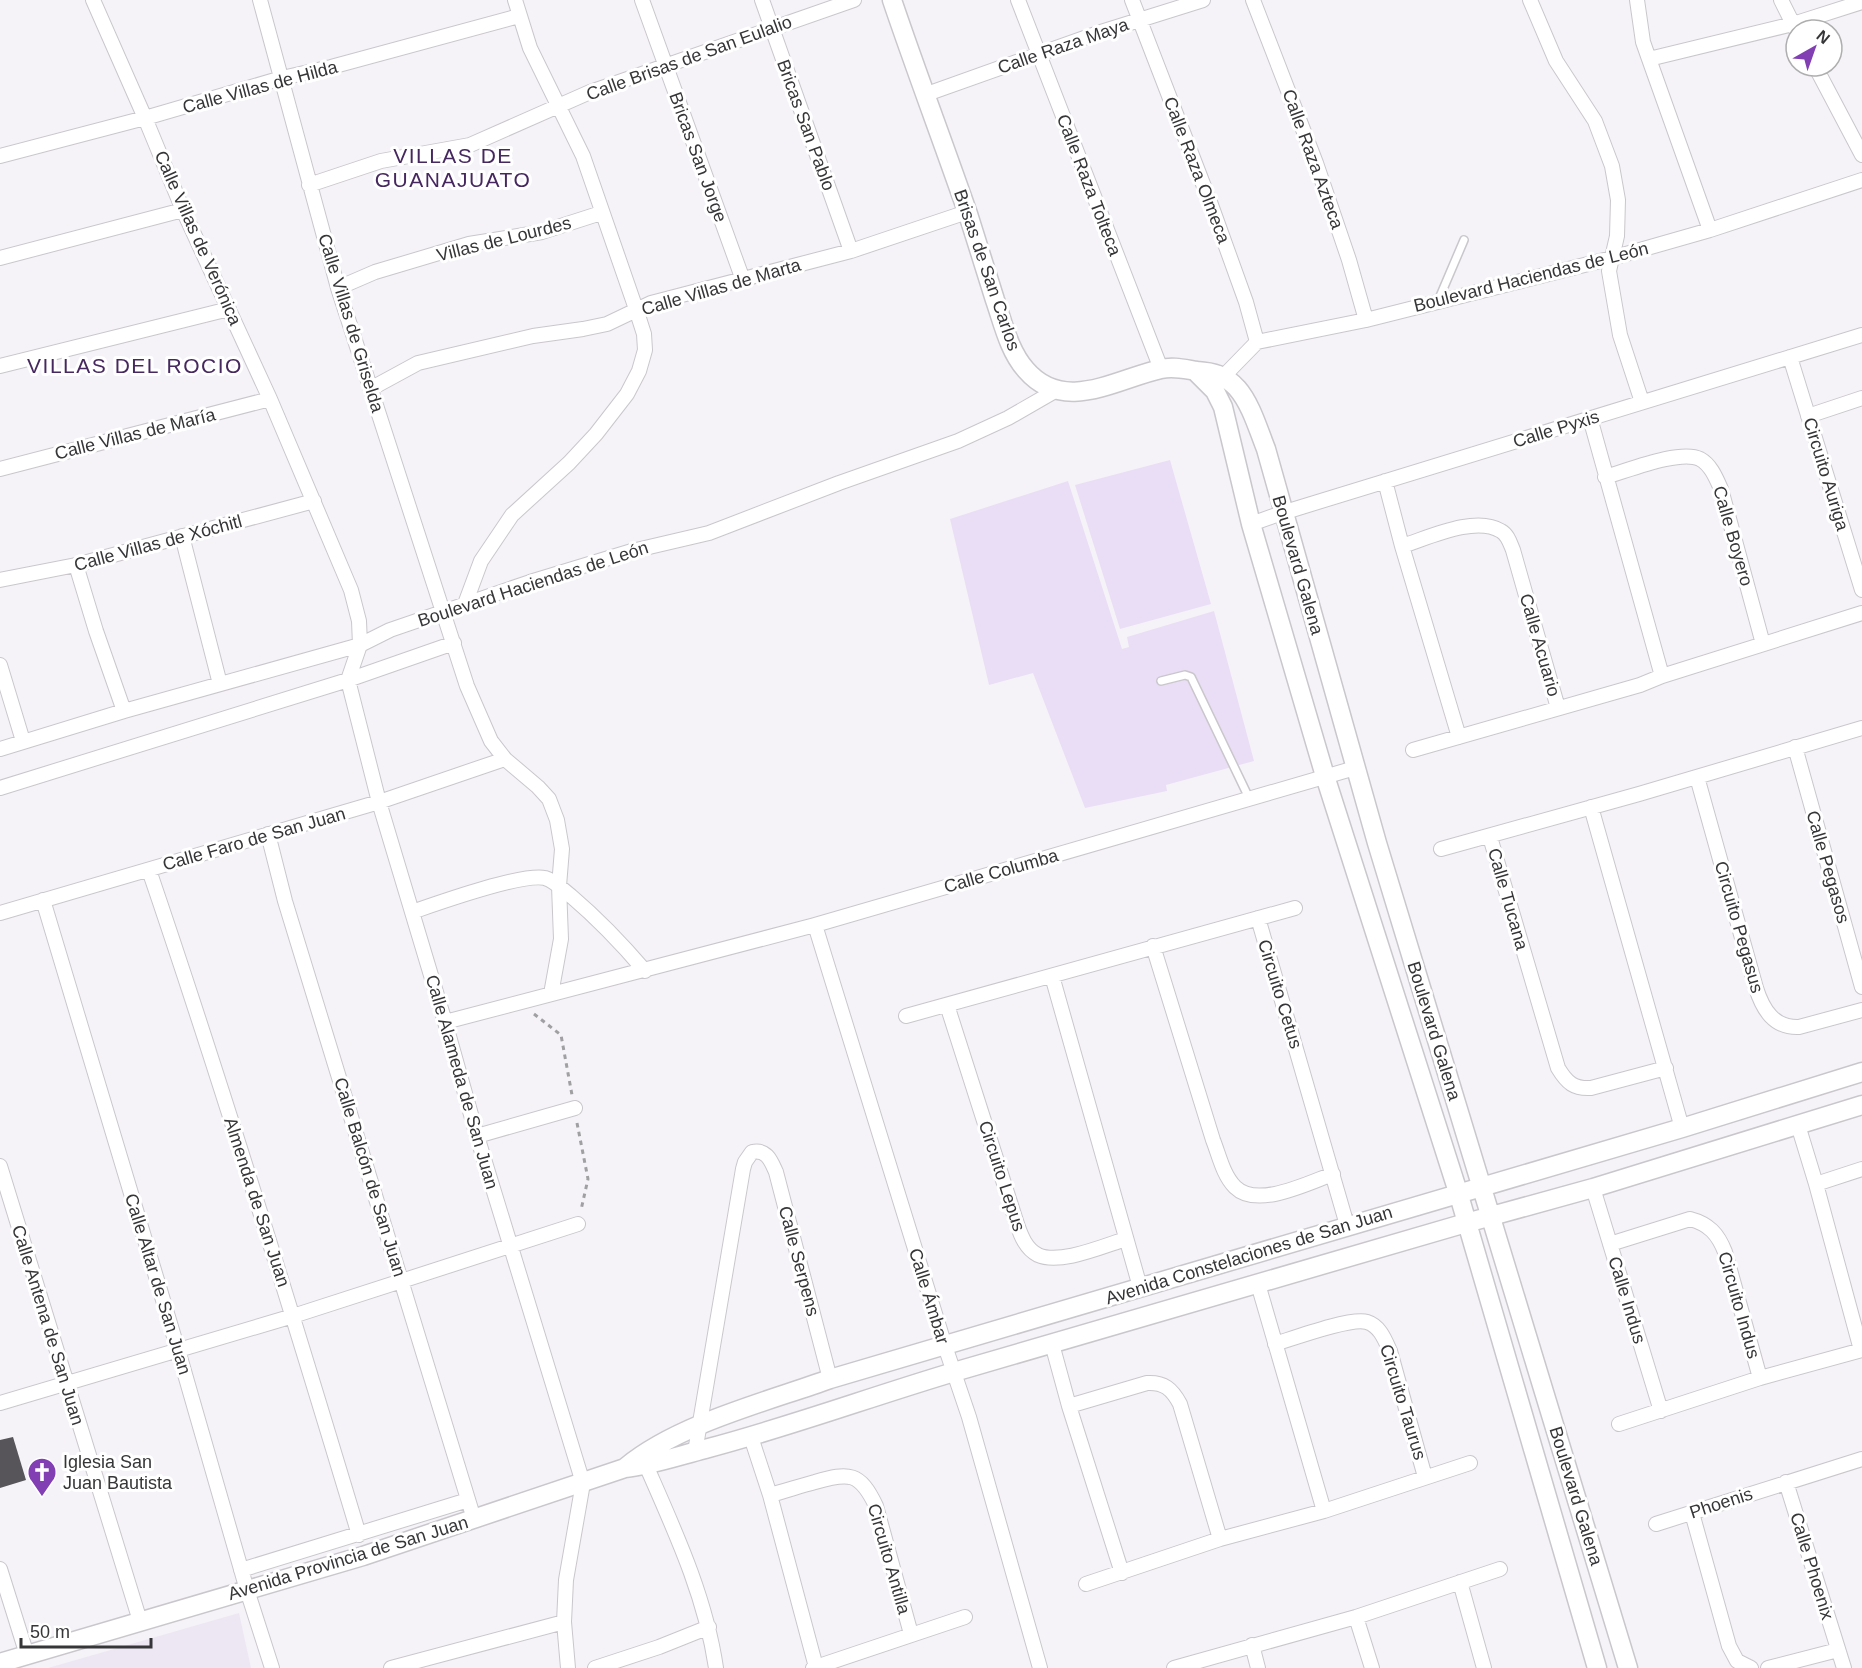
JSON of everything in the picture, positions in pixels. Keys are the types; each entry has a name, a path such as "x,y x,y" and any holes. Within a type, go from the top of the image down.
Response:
{"street":[{"name":"Calle Villas de Verónica","path":"93,0 146,118 183,210 270,399 351,590 359,621 360,645 348,680"},
{"name":"Calle Villas de Griselda","path":"260,0 338,288 467,687 491,741 506,759 549,799 557,820 561,849 559,886 561,939 551,994"},
{"path":"465,604 481,561 512,515 596,434 627,394 639,371 645,350 644,334 583,156 530,48 515,0"},
{"name":"Bricas San Jorge","path":"642,0 743,280"},
{"name":"Bricas San Pablo","path":"762,0 851,251"},
{"name":"Calle Brisas de San Eulalio","path":"309,184 381,161 470,145 590,92 854,0"},
{"name":"Brisas de San Carlos","path":"892,0 1014,353 1025,370 1055,391"},
{"name":"Calle Raza Tolteca","path":"1018,0 1161,369"},
{"name":"Calle Raza Olmeca","path":"1132,0 1210,202 1246,302 1257,342"},
{"name":"Calle Raza Maya","path":"924,95 1140,19 1203,0"},
{"name":"Calle Raza Azteca","path":"1253,0 1316,163 1349,260 1366,320"},
{"path":"1530,0 1557,61 1595,121 1612,166 1618,200 1617,236 1609,272 1620,335 1642,402"},
{"path":"1637,0 1648,59 1710,230"},
{"path":"1781,0 1790,18"},
{"path":"1818,18 1862,2"},
{"name":"Calle Villas de Hilda","path":"0,156 146,118 282,78 519,16"},
{"path":"1648,59 1784,29"},
{"path":"1821,78 1862,155"},
{"name":"Boulevard Haciendas de León","path":"1257,342 1366,320 1612,258 1710,230 1862,180"},
{"path":"0,258 183,210"},
{"name":"Calle Villas de Marta","path":"372,388 418,363 533,336 607,324 636,309 668,298 851,251 967,212"},
{"name":"Villas de Lourdes","path":"338,288 375,272 469,244 542,232 601,213"},
{"path":"0,366 229,309"},
{"name":"Calle Pyxis","path":"1251,524 1862,335"},
{"path":"1055,391 1084,391 1102,388 1161,369 1175,367 1195,370 1218,382 1257,342"},
{"name":"Circuito Auriga","path":"1790,357 1862,590"},
{"name":"Boulevard Galena","path":"1218,382 1242,394 1266,449 1282,513 1356,768 1628,1668"},
{"name":"Boulevard Galena","path":"1218,382 1251,524 1325,776 1458,1192 1597,1668"},
{"name":"Boulevard Haciendas de León","path":"0,749 124,711 360,645 390,630 632,550 709,533 839,483 958,441 1008,418 1055,391"},
{"path":"1808,416 1862,398"},
{"name":"Calle Villas de María","path":"0,469 270,399"},
{"path":"1590,418 1662,676"},
{"name":"Calle Boyero","path":"1605,477 1670,458 1688,456 1700,459 1707,465 1715,475 1720,489 1763,644"},
{"path":"1385,481 1459,737"},
{"name":"Calle Villas de Xóchitl","path":"0,580 76,565 314,501"},
{"name":"Calle Acuario","path":"1402,546 1471,525 1502,531 1513,550 1558,708 1413,750"},
{"path":"182,536 220,684"},
{"path":"76,565 124,711"},
{"path":"1558,708 1640,685 1862,613"},
{"name":"Boulevard Haciendas de León","path":"0,788 348,680 454,643"},
{"path":"0,665 23,741"},
{"name":"Calle Alameda de San Juan","path":"348,680 378,802 583,1483"},
{"path":"1682,1128 1592,807 1862,728"},
{"name":"Calle Pegasos","path":"1795,747 1862,987"},
{"name":"Calle Faro de San Juan","path":"0,913 378,802 506,759"},
{"name":"Calle Columba","path":"445,1022 815,925 1356,768"},
{"name":"Circuito Pegasus","path":"1697,777 1755,988 1770,1017 1789,1028 1800,1028 1862,1010"},
{"name":"Calle Tucana","path":"1592,807 1490,837 1558,1068 1564,1079 1579,1089 1591,1088 1666,1068"},
{"name":"Calle Balcón de San Juan","path":"268,834 285,901 474,1519"},
{"path":"1441,849 1490,837"},
{"name":"Almenda de San Juan","path":"149,870 293,1316 359,1535"},
{"path":"412,912 484,889 533,877 544,878 559,886 616,937 645,971"},
{"name":"Calle Altar de San Juan","path":"43,900 272,1668"},
{"path":"1258,918 1295,908"},
{"name":"Circuito Cetus","path":"906,1016 1258,918 1347,1225"},
{"name":"Calle Ámbar","path":"815,925 969,1417 1040,1668"},
{"path":"1154,946 1213,1140 1224,1171 1235,1187 1245,1194 1263,1197 1333,1174"},
{"path":"1052,976 1140,1287"},
{"name":"Circuito Lepus","path":"947,1005 1024,1243 1037,1254 1051,1258 1070,1256 1126,1239"},
{"name":"Avenida Constelaciones de San Juan","path":"644,1460 699,1425 830,1379 1458,1192 1682,1128 1862,1072"},
{"name":"Avenida Constelaciones de San Juan","path":"644,1460 695,1452 751,1437 954,1372 1593,1188 1862,1105"},
{"path":"477,1137 575,1108"},
{"path":"1760,1378 1861,1350 1798,1125"},
{"name":"Calle Serpens","path":"699,1425 743,1169 749,1155 758,1151 765,1153 771,1160 776,1172 830,1379"},
{"name":"Calle Antena de San Juan","path":"0,1166 140,1621"},
{"path":"1816,1184 1862,1169"},
{"name":"Calle Indus","path":"1593,1188 1661,1411"},
{"name":"Circuito Indus","path":"1610,1244 1690,1219 1701,1222 1712,1229 1725,1252 1760,1378 1619,1424"},
{"path":"0,1403 293,1316 578,1224"},
{"path":"1258,1284 1323,1511"},
{"name":"Circuito Taurus","path":"1086,1584 1221,1539 1323,1511 1425,1477 1390,1351 1376,1327 1367,1322 1352,1322 1275,1344"},
{"path":"1052,1344 1069,1406 1122,1573"},
{"path":"1069,1406 1147,1383 1158,1382 1174,1392 1180,1404 1221,1539"},
{"path":"695,1452 699,1425"},
{"name":"Circuito Antilla","path":"751,1437 770,1496 814,1667 911,1634 876,1506 870,1492 862,1484 851,1477 839,1475 770,1496"},
{"name":"Phoenis","path":"1656,1524 1862,1459"},
{"path":"644,1460 694,1578 709,1627 716,1668"},
{"name":"Avenida Provincia de San Juan","path":"0,1663 363,1556 583,1483 644,1460"},
{"path":"1425,1477 1470,1463"},
{"name":"Calle Phoenix","path":"1786,1482 1844,1668"},
{"path":"568,1668 564,1622 566,1580 583,1483"},
{"path":"241,1570 468,1500"},
{"path":"1692,1513 1729,1646 1737,1661 1750,1668"},
{"path":"0,1569 27,1655"},
{"path":"1174,1668 1356,1617 1500,1569"},
{"path":"1460,1582 1484,1668"},
{"path":"911,1634 965,1617"},
{"path":"1356,1617 1372,1668"},
{"path":"391,1668 564,1622"},
{"path":"594,1668 648,1651 709,1627"},
{"path":"1252,1645 1258,1668"},
{"path":"1768,1668 1838,1650"}],"lane":[{"path":"1438,301 1464,240"},
{"path":"1161,681 1185,675 1191,676 1249,798"}],"shaded area":[{"path":"1170,460 1211,604 1120,629 1075,485"},
{"path":"1068,481 1122,649 1129,647 1127,637 1214,611 1254,761 1166,785 1167,791 1085,808 1033,673 989,685 950,519"},
{"path":"239,1613 251,1668 48,1668"}],"building":[{"path":"13,1437 26,1480 0,1488 0,1440"}],"place":[{"name":"Iglesia San Juan Bautista","path":"42,1498"}],"district":[{"name":"VILLAS DE GUANAJUATO","path":"453,168"},
{"name":"VILLAS DEL ROCIO","path":"135,366"}]}
